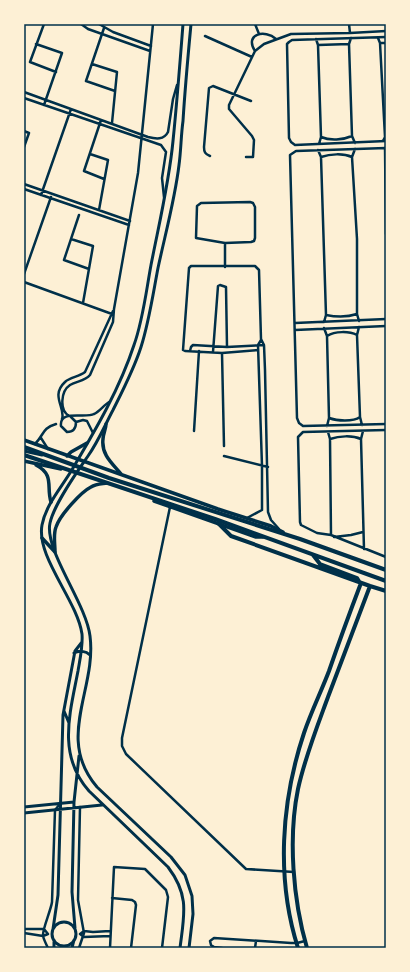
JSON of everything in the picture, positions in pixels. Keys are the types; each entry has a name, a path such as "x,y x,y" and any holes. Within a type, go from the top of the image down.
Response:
{"main road":[{"path":"106,424 103,450 123,476"},
{"path":"24,440 117,474 271,526 290,536"},
{"path":"67,456 87,443"},
{"path":"24,447 103,476 290,536 386,570"},
{"path":"24,455 215,518 386,581"},
{"path":"24,461 71,471 256,537 266,537"},
{"path":"33,463 39,467 47,477 50,487 49,496 51,502"},
{"path":"113,485 107,480 108,474 117,474"},
{"path":"55,552 55,533 60,519 78,498 90,488 107,483"},
{"path":"218,523 231,536 386,591"},
{"path":"42,538 55,552"},
{"path":"312,555 320,564 357,578 361,583"},
{"path":"298,946 286,896 284,872 284,828 288,800 297,755 304,733 361,583"},
{"path":"307,948 298,911 294,872 293,847 298,790 308,751 370,586"},
{"path":"288,800 297,802"}],"street":[{"path":"44,24 30,62 56,72"},
{"path":"81,24 84,27 150,51"},
{"path":"99,24 104,28 151,46"},
{"path":"76,422 66,414 62,405 63,398 69,386 86,379 90,375 113,322 138,173 153,24"},
{"path":"180,948 184,901 179,884 168,867 102,805 83,783 77,773 69,752 69,723 82,642 80,624 43,547 42,524 51,502 71,471 109,402 119,382 134,344 164,200 173,143 183,24"},
{"path":"72,948 76,934 74,928 72,892 74,802 79,754 79,725 90,655 91,638 86,618 55,552 49,535 50,523 57,506 83,462 88,457 126,385 146,330 179,165 191,24"},
{"path":"255,24 259,34"},
{"path":"349,24 350,33"},
{"path":"104,28 86,81 115,91"},
{"path":"246,157 253,156 254,140 229,109 229,105 255,51 264,44 291,34 386,31"},
{"path":"255,51 251,41 253,37 264,33 273,36 276,39"},
{"path":"205,36 252,57"},
{"path":"378,38 380,43 384,141 295,145 291,142 289,138 287,44 289,42 316,39 386,37"},
{"path":"351,38 349,44 352,136 355,143"},
{"path":"316,39 318,45 321,137 319,144"},
{"path":"380,43 386,43"},
{"path":"36,44 62,53 44,105"},
{"path":"318,45 349,44"},
{"path":"92,64 117,72 112,124"},
{"path":"24,98 142,139 153,140 161,138 168,132 173,99 178,80"},
{"path":"210,156 206,155 204,152 209,88 213,86 251,101"},
{"path":"24,92 143,134 162,145 166,152 162,178 164,200"},
{"path":"41,195 71,109"},
{"path":"101,120 84,171 104,179"},
{"path":"24,131 29,133 24,147"},
{"path":"321,137 332,139 352,136"},
{"path":"336,144 336,149"},
{"path":"386,233 385,148 292,152 290,155 297,418 299,423 303,426 386,424"},
{"path":"354,149 352,157 357,239 357,314 360,320"},
{"path":"318,150 321,157 326,315 324,322"},
{"path":"90,154 108,160 99,210"},
{"path":"321,157 327,155 347,155 352,157"},
{"path":"24,184 130,221"},
{"path":"24,189 129,225"},
{"path":"24,274 52,194"},
{"path":"253,203 255,207 254,241 225,243 196,238 196,213 198,204 253,203"},
{"path":"79,215 64,260 89,269"},
{"path":"71,239 93,246 83,304"},
{"path":"224,267 225,243"},
{"path":"258,350 222,353 183,350 189,268 193,265 224,267 255,266 259,270 261,339 264,345 268,512 271,520 281,531"},
{"path":"24,282 113,315"},
{"path":"213,352 218,286 224,285 226,287 227,347"},
{"path":"326,315 352,316 357,314"},
{"path":"62,429 63,415 58,398 62,386 67,381 85,372 113,315"},
{"path":"295,323 386,319"},
{"path":"342,322 342,328"},
{"path":"295,330 386,326"},
{"path":"360,327 358,335 360,417 362,425"},
{"path":"324,328 327,336 329,418 327,426"},
{"path":"327,336 332,333 352,332 358,335"},
{"path":"261,339 258,345 258,350 262,510"},
{"path":"190,351 193,345 227,347 264,345"},
{"path":"238,346 239,352"},
{"path":"194,432 199,351"},
{"path":"222,353 224,446"},
{"path":"35,444 41,438 42,432 47,427 75,415 93,414 109,402"},
{"path":"329,418 334,420 356,420 360,417"},
{"path":"76,422 83,420 87,421 93,433"},
{"path":"56,424 67,432 72,431 76,422"},
{"path":"345,426 345,432"},
{"path":"386,430 303,432 298,437 300,522 304,527 317,533 332,536 386,557"},
{"path":"363,431 361,439 364,549"},
{"path":"328,432 330,439 332,536"},
{"path":"330,439 356,437 361,439"},
{"path":"41,438 48,449"},
{"path":"24,451 60,459 103,474 108,474"},
{"path":"224,456 268,467"},
{"path":"262,473 268,474"},
{"path":"171,506 122,738 122,746 126,754 246,869 294,872"},
{"path":"247,518 262,510 268,512"},
{"path":"332,536 351,535 363,532"},
{"path":"53,929 58,895 64,709 74,653 82,642"},
{"path":"74,653 81,651 90,655"},
{"path":"64,709 69,723"},
{"path":"62,735 68,735"},
{"path":"79,754 87,775 94,784 171,857 185,875 192,896 193,914 189,948"},
{"path":"24,807 74,802"},
{"path":"48,948 43,936 53,895 55,810 61,803"},
{"path":"24,813 102,805"},
{"path":"79,948 84,937 78,900 80,807"},
{"path":"110,948 114,867 145,869 168,893 162,948"},
{"path":"112,898 132,900 135,902 136,906 131,948"},
{"path":"24,933 43,936 50,934 57,924 63,922 70,923 74,928"},
{"path":"24,929 44,929 50,934 57,944 63,946 70,944 74,939"},
{"path":"80,934 84,930"},
{"path":"84,930 93,934 110,936"},
{"path":"84,937 110,931"},
{"path":"76,934 80,934 84,937"},
{"path":"222,948 214,948 210,941 214,938 298,946 305,941"},
{"path":"54,940 54,948"},
{"path":"255,948 256,941"}]}
